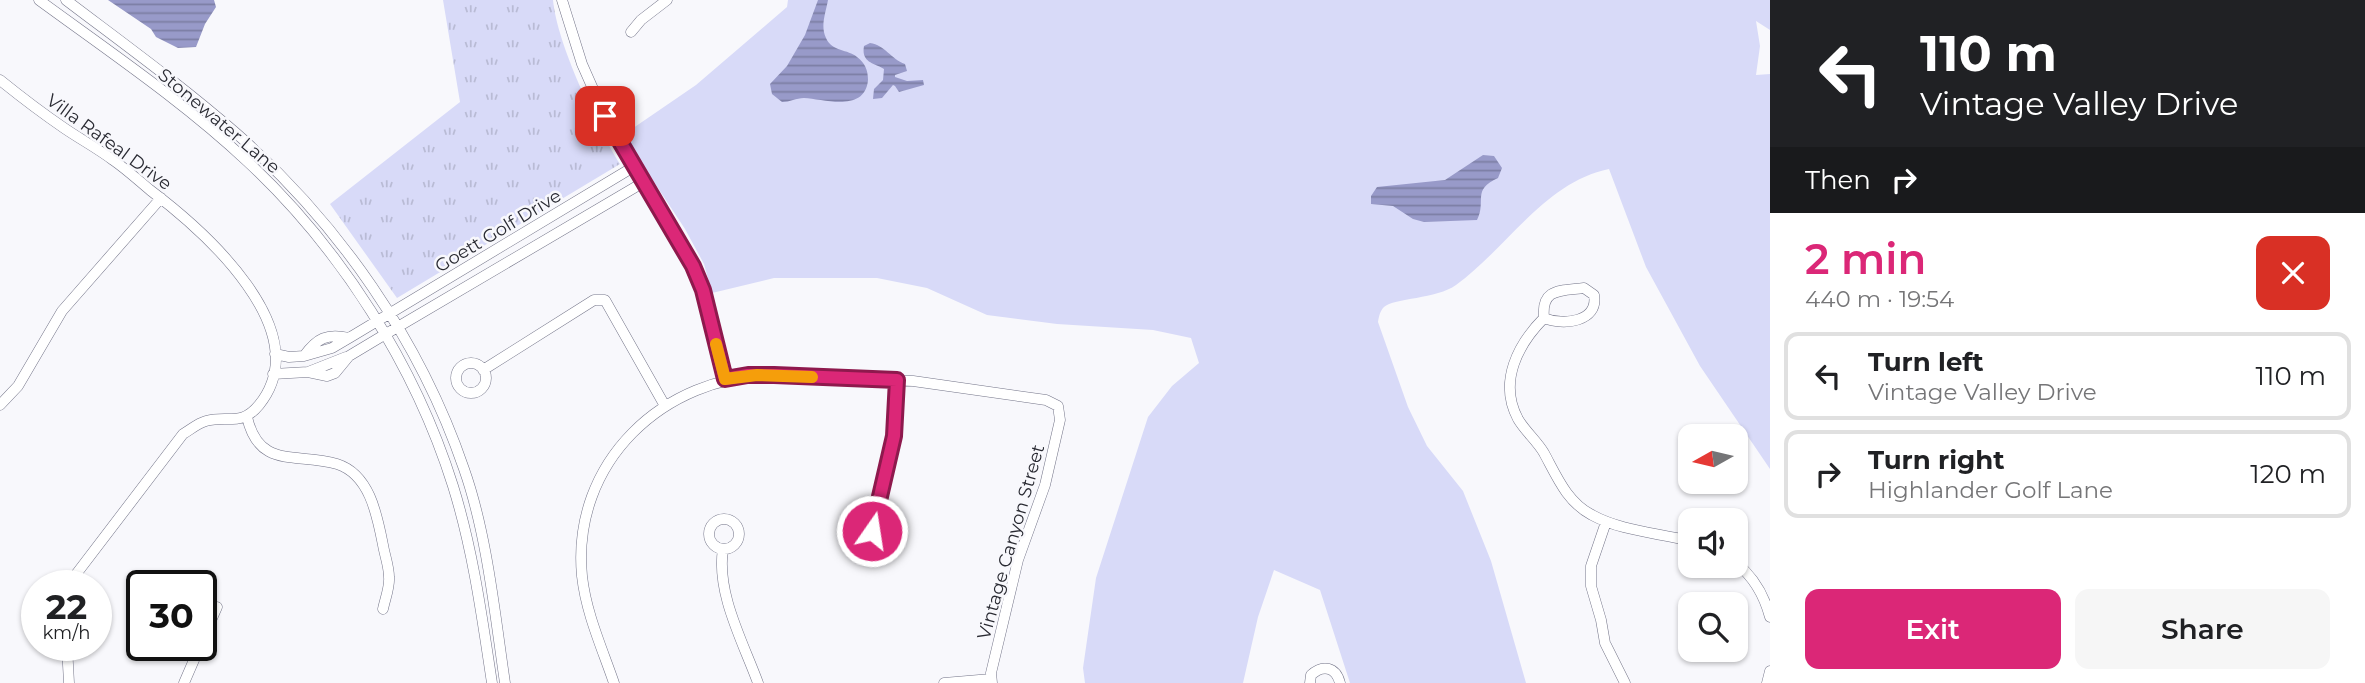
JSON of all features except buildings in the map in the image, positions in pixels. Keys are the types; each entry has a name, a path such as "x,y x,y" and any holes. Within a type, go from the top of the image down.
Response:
{"street":[{"name":"Stonewater Lane","path":"39,0 197,118 248,162 291,206 328,251 384,334 424,411 453,485 476,579 492,683"},
{"name":"Stonewater Lane","path":"66,0 187,92 270,164 338,241 391,314 434,396 467,477 490,583 505,683"},
{"path":"562,0 572,36 613,132 697,275 725,379"},
{"path":"631,32 664,1"},
{"name":"Villa Rafeal Drive","path":"0,80 66,130 115,161 181,213 219,251 251,291 269,323 275,354 267,393 247,417"},
{"name":"Goett Golf Drive","path":"275,354 304,356 332,348 635,166"},
{"name":"Goett Golf Drive","path":"273,374 307,372 349,356 644,182"},
{"path":"0,405 18,386 62,311 161,198"},
{"path":"1584,288 1594,295 1595,308 1583,319 1557,322 1545,318 1543,307 1546,298 1553,292 1584,288"},
{"path":"483,370 594,300 605,300 665,406"},
{"path":"1545,318 1531,332 1517,353 1511,377 1512,403 1522,426 1542,449 1567,495 1580,507 1606,522 1678,538"},
{"path":"614,683 592,622 584,590 584,532 594,493 613,456 640,425 665,406 698,388 748,375 897,380 894,436 872,531"},
{"name":"Vintage Canyon Street","path":"897,380 1046,400 1053,402 1059,410 1060,420 1045,485 1018,560 991,681"},
{"path":"79,570 183,434 206,421 234,421 247,417 251,435 260,447 272,453 340,465 366,488 376,513 390,578 383,609"},
{"path":"1606,522 1591,566 1591,586 1605,643 1625,683"},
{"path":"723,549 720,564 722,582 758,683"},
{"path":"1748,574 1761,593 1770,617"},
{"path":"68,661 69,683"},
{"path":"184,683 194,661"},
{"path":"1310,683 1311,674 1325,668 1336,674 1340,683"},
{"path":"1767,683 1770,671"},
{"path":"944,683 991,681"}],"green space":[{"path":"443,0 553,0 570,61 589,107 620,164 397,298 330,204 460,102"},
{"path":"788,0 1770,0 1770,30 1756,21 1760,46 1756,75 1770,74 1770,469 1748,437 1748,424 1739,424 1700,366 1646,267 1609,169 1586,176 1565,187 1546,202 1456,285 1438,293 1389,304 1382,310 1378,322 1408,407 1427,446 1463,491 1491,561 1526,683 1350,683 1320,590 1274,570 1258,617 1243,683 1085,683 1083,668 1096,578 1148,417 1172,386 1199,363 1191,338 1153,330 1057,324 987,315 927,288 877,278 774,278 712,293 704,264 685,229 623,135 696,85 787,7"}],"water":[{"path":"108,0 214,0 216,7 205,24 196,47 178,48 156,37 151,29"},
{"path":"818,0 828,0 824,29 829,43 853,54 866,67 868,80 865,90 860,97 842,102 804,98 782,102 772,94 770,84 787,66 805,35"},
{"path":"870,43 880,46 905,64 907,71 895,77 907,81 923,80 924,85 899,92 893,85 882,98 873,99 874,89 883,80 884,69 869,62 864,56 864,46"},
{"path":"1483,155 1494,156 1502,168 1498,178 1490,182 1482,192 1477,220 1424,222 1413,219 1393,206 1371,204 1371,196 1377,187 1445,180"}],"slow traffic":[{"path":"716,344 725,379 748,375 812,377"}],"route":[{"path":"605,116 693,266 703,290 725,379 748,375 774,375 897,380 894,436 872,531"}]}
